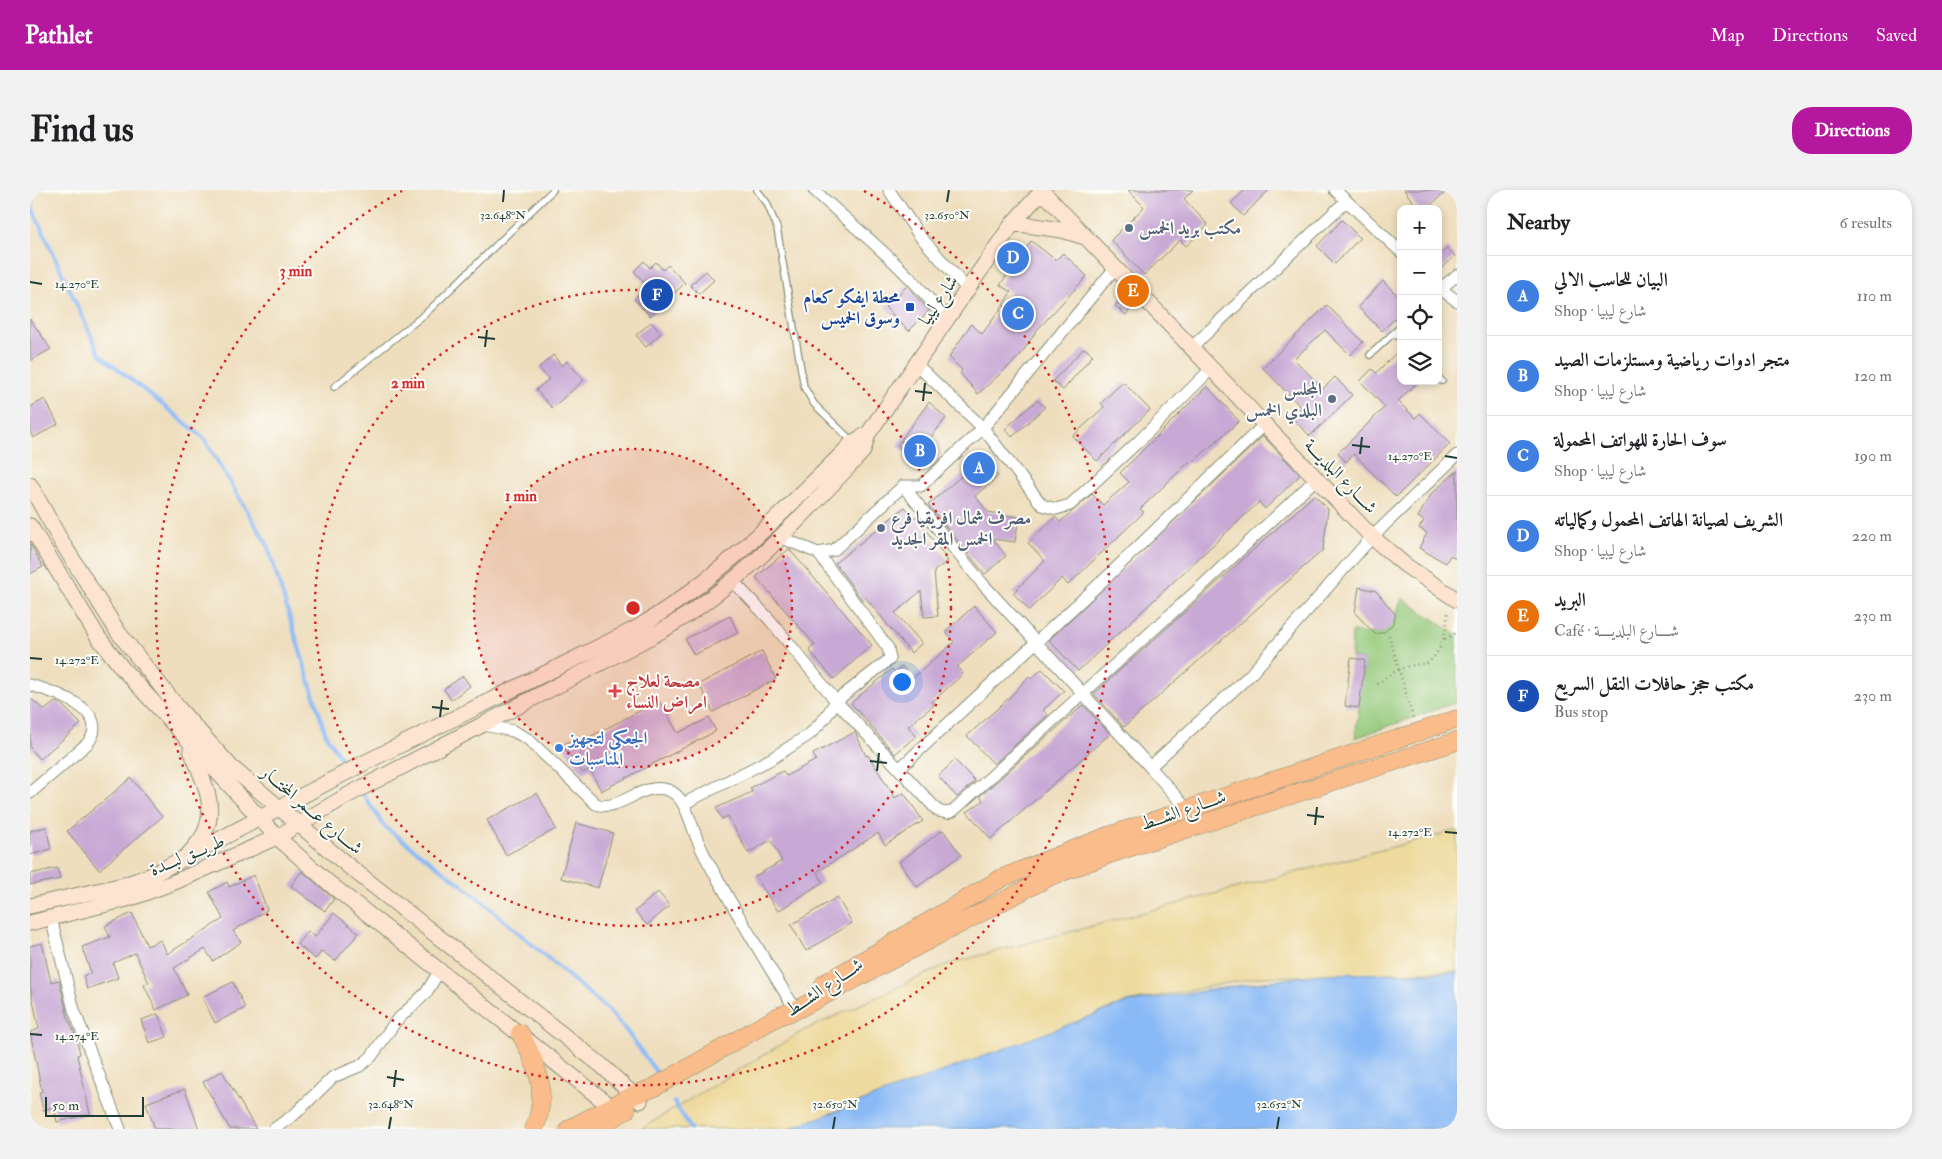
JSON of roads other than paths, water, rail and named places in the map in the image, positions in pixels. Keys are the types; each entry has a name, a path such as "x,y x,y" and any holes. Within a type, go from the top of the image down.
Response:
{"main road":[{"name":"شــــارع الشـــط","path":"637,1098 794,1007 1002,878 1105,837 1457,719"},
{"name":"شــــارع الشـــط","path":"794,1007 1049,877 1110,854 1457,741"},
{"path":"1105,837 1110,854"},
{"path":"520,1033 535,1060 540,1082 540,1107 534,1129"},
{"path":"569,1129 615,1110 637,1098"},
{"path":"595,1129 615,1110"}],"street":[{"path":"814,190 918,287 934,304 946,321"},
{"path":"889,190 920,235 968,290"},
{"path":"1335,190 1399,250"},
{"name":"شارع ليبيا","path":"858,446 917,365 1013,224 1043,191"},
{"name":"شــــارع البلديــــة","path":"1043,191 1210,370 1265,424 1372,537 1405,565 1454,598"},
{"path":"1191,348 1346,201"},
{"path":"1013,224 1062,230 1087,238"},
{"path":"818,553 834,550 841,546 903,486 922,486 983,428 1115,268"},
{"path":"1442,287 1457,275"},
{"path":"1442,291 1457,301"},
{"path":"917,365 983,428 1042,505 1063,508 1140,440 1210,370"},
{"path":"900,768 1035,643 1265,424"},
{"name":"طريـــق لبـــدة","path":"30,923 140,894 177,881 277,837 348,795 674,624 732,580 782,538 858,446"},
{"name":"طريـــق لبـــدة","path":"30,906 138,881 262,820 368,761 602,647 659,615 722,567 858,446"},
{"path":"1150,767 1250,675 1372,537 1457,455"},
{"path":"732,580 770,620 836,701 938,811 953,811 1204,584 1317,478"},
{"name":"شــــارع عـــمر المختـــار","path":"30,485 61,541 118,632 179,709 231,767 298,825 594,1059 637,1098"},
{"path":"903,486 952,548 1035,643 1083,692 1187,809"},
{"name":"شــــارع عـــمر المختـــار","path":"30,526 98,637 122,668 186,740 277,837 330,884 615,1110"},
{"path":"683,804 793,745 819,725 836,701 888,661 890,655 888,648 818,553 782,538"},
{"path":"30,685 61,695 82,707 90,716 93,728 91,739 88,743 30,793"},
{"path":"484,725 513,731 528,738 596,804 608,806 644,790 655,788 668,790 677,795 683,804 699,846 744,926 794,1007"},
{"path":"184,860 205,834 210,810 207,789 186,740"},
{"path":"52,918 74,1010 120,1129"},
{"path":"274,1129 295,1114 333,1077 360,1066 371,1057 396,1021 426,993 440,970"}],"lane":[{"path":"334,387 425,314 553,190"},
{"path":"757,190 767,203 777,228 804,387 814,404 858,446"},
{"path":"1370,355 1397,330"},
{"path":"1394,333 1397,336"}],"water":[{"path":"1457,973 1457,1129 788,1129 1129,1002 1319,974"}],"waterway":[{"path":"31,190 33,210 100,355 203,437 267,544 326,735 347,768"},
{"path":"361,791 385,827 470,891 609,1011 628,1033 657,1073"},
{"path":"674,1102 691,1129"}],"place":[{"name":"مكتب بريد الخمس","path":"1129,228"},
{"name":"الشريف لصيانة الهاتف المحمول وكمالياته","path":"1013,258"},
{"name":"البريد","path":"1133,291"},
{"name":"مكتب حجز حافلات النقل السريع","path":"657,295"},
{"name":"محطة ايفكو كعام وسوق الخميس","path":"910,307"},
{"name":"سوف الحارة للهواتف المحمولة","path":"1018,314"},
{"name":"المجلس البلدي الخمس","path":"1332,399"},
{"name":"متجر ادوات رياضية ومستلزمات الصيد","path":"920,451"},
{"name":"البيان للحاسب الالي","path":"979,468"},
{"name":"مصرف شمال افريقيا فرع الخمس المقر الجديد","path":"881,528"},
{"name":"مصحة لعلاج امراض النساء","path":"615,691"},
{"name":"الجعكي لتجهيز المناسبات","path":"559,748"}]}
